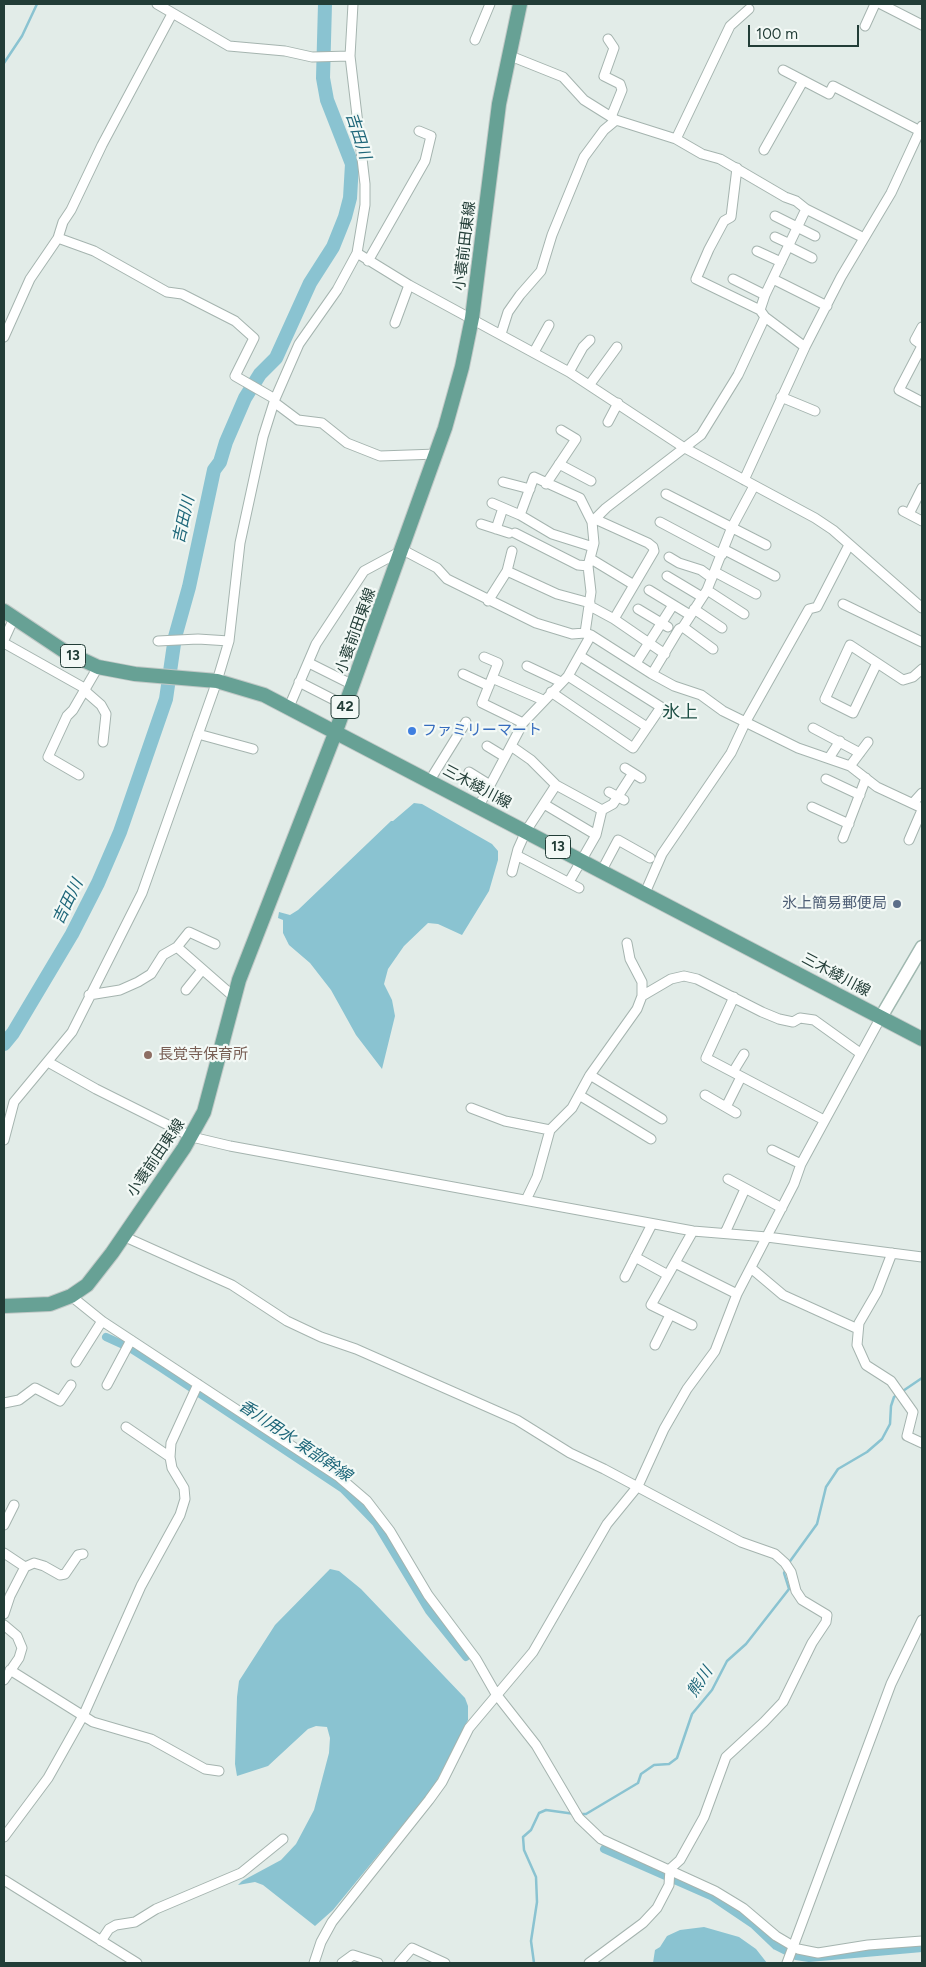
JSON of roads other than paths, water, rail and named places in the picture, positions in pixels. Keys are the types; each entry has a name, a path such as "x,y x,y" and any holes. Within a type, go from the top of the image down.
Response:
{"main road":[{"name":"小蓑前田東線","path":"4,1306 50,1304 71,1296 87,1285 192,1137 204,1112 234,997 346,706 403,550 437,454 462,367 472,318 500,104 516,5"},
{"name":"三木綾川線","path":"9,615 64,651 98,667 135,674 217,681 247,688 289,707 645,892 922,1039"}],"street":[{"path":"157,4 229,46 285,51 312,57 346,55"},
{"path":"4,1140 14,1102 72,1032 142,893 217,681 229,641 240,543 263,437 274,401 299,344 337,290 357,253 365,205 365,184 346,55 353,4"},
{"path":"475,40 490,4"},
{"path":"864,26 875,4"},
{"path":"881,4 922,25"},
{"path":"676,139 730,26 748,9"},
{"path":"4,336 30,279 58,238 63,222 71,210 102,145 172,14"},
{"path":"501,334 508,312 541,271 552,235 584,158 613,118 622,90 620,84 604,76 614,48 608,39"},
{"path":"508,55 563,77 584,100 613,118 676,139 702,154 720,159 785,197 796,201 806,209 864,238"},
{"path":"744,480 805,347 841,277 891,193 922,128 833,86 829,94 783,70"},
{"path":"764,150 803,81"},
{"path":"368,261 425,161 431,136 419,131"},
{"path":"737,168 731,216 724,221 709,248 696,279 762,313 805,347"},
{"path":"593,520 701,434 738,375 762,313 765,295 806,209"},
{"path":"775,216 815,236"},
{"path":"776,237 812,258"},
{"path":"58,238 94,251 167,292 182,294 214,309 248,331 254,338 235,376 264,393 298,420 322,424 347,443 380,456 437,454"},
{"path":"757,251 781,262"},
{"path":"357,253 409,285 590,384 683,447 815,518 922,608"},
{"path":"773,278 827,306"},
{"path":"733,279 765,295"},
{"path":"395,323 409,285"},
{"path":"534,352 549,325"},
{"path":"922,327 915,340 922,346 899,390 922,402"},
{"path":"569,372 583,347 590,340"},
{"path":"590,384 617,347"},
{"path":"781,397 815,411"},
{"path":"608,422 618,403"},
{"path":"546,484 576,438 561,430"},
{"path":"559,464 591,481"},
{"path":"479,806 523,723 568,676 580,656 588,634 593,520 580,498 534,477 520,516"},
{"path":"503,482 530,489"},
{"path":"652,674 679,629 683,627 705,594 724,552 732,527 754,486"},
{"path":"922,488 906,513 922,521"},
{"path":"666,494 766,545"},
{"path":"492,503 552,534 593,547"},
{"path":"496,529 503,508"},
{"path":"593,520 653,547 652,557 614,619"},
{"path":"660,522 774,576"},
{"path":"481,524 512,533 578,565 590,563 634,585"},
{"path":"645,892 662,854 721,769 810,609 817,606 848,545"},
{"path":"289,707 316,644 364,571 403,550 437,568 447,579 488,601 536,623 572,634 588,634 674,686 701,695 723,712 746,721 798,748 850,766 877,787 922,809 909,840"},
{"path":"488,601 507,571 512,551"},
{"path":"669,557 679,564 714,575 756,594"},
{"path":"507,571 557,594 590,604 665,654"},
{"path":"667,576 744,614"},
{"path":"649,590 673,605 692,612 722,628"},
{"path":"843,604 922,642"},
{"path":"636,663 665,625 673,605"},
{"path":"638,609 665,625"},
{"path":"9,615 4,642 85,690 102,705 106,714 103,742"},
{"path":"683,627 713,650"},
{"path":"161,641 229,641"},
{"path":"877,663 853,714 825,699 850,645 903,680 913,677 922,669"},
{"path":"551,692 633,748 661,707 580,656"},
{"path":"484,657 498,663 482,703 523,723"},
{"path":"309,663 353,685"},
{"path":"527,666 561,682"},
{"path":"79,774 48,757 67,716 74,710 98,667"},
{"path":"463,674 543,700"},
{"path":"568,676 647,727"},
{"path":"300,682 346,706"},
{"path":"430,780 466,722"},
{"path":"813,728 860,753"},
{"path":"198,734 253,750"},
{"path":"829,758 840,741"},
{"path":"850,766 868,742"},
{"path":"487,746 505,757"},
{"path":"511,746 531,760 556,785 602,810"},
{"path":"469,772 490,785"},
{"path":"569,882 596,835 602,810 613,804 633,773"},
{"path":"844,838 866,778"},
{"path":"826,779 860,795"},
{"path":"512,872 518,856 518,849 526,831 556,785"},
{"path":"913,803 922,793"},
{"path":"544,804 596,835"},
{"path":"812,807 849,824"},
{"path":"602,870 618,840 650,858"},
{"path":"518,856 579,888"},
{"path":"90,995 120,990 151,974 163,955 177,948 189,932 215,944"},
{"path":"526,1200 537,1177 550,1130 564,1118 590,1075 637,1010 642,996 642,982 630,959 627,943"},
{"path":"314,1963 321,1942 332,1922 442,1782 469,1728 533,1652 607,1524 638,1486 664,1429 687,1389 715,1351 737,1294 782,1208 801,1164 824,1120 860,1053 922,947"},
{"path":"177,948 234,997"},
{"path":"186,990 202,970"},
{"path":"642,996 672,979 684,976 697,979 779,1018 793,1022 800,1018 814,1020 860,1053"},
{"path":"734,997 706,1058 824,1120"},
{"path":"726,1107 744,1054"},
{"path":"48,1062 96,1089 192,1137 230,1146 692,1231 767,1237 922,1257"},
{"path":"590,1075 662,1118"},
{"path":"579,1095 652,1139"},
{"path":"705,1095 736,1113"},
{"path":"471,1108 505,1121 550,1130"},
{"path":"772,1150 801,1164"},
{"path":"728,1179 782,1208"},
{"path":"725,1234 745,1189"},
{"path":"625,1276 652,1224"},
{"path":"692,1231 651,1305 692,1326"},
{"path":"123,1236 232,1285 287,1321 321,1337 356,1348 517,1420 570,1453 638,1486 742,1542 775,1554 787,1566 799,1595 827,1615 826,1622 812,1643 783,1702 726,1757 699,1827 680,1860 670,1869 669,1885 657,1908 643,1923 589,1963"},
{"path":"892,1253 877,1292 859,1323 857,1345 866,1365 891,1381 914,1414 907,1436 922,1444"},
{"path":"635,1257 668,1275"},
{"path":"675,1263 737,1294"},
{"path":"751,1268 783,1295 858,1329"},
{"path":"71,1296 128,1344 338,1477 367,1501 390,1531 428,1595 476,1659 496,1694 536,1744 577,1814 591,1831 609,1844 670,1869 730,1900 794,1948 818,1953 868,1945 922,1941"},
{"path":"655,1345 670,1315"},
{"path":"76,1362 102,1321"},
{"path":"107,1385 128,1344"},
{"path":"4,1403 19,1400 36,1388 60,1401 71,1385"},
{"path":"4,1837 48,1778 84,1714 124,1622 180,1515 185,1499 184,1488 172,1468 170,1457 171,1443 196,1388"},
{"path":"126,1427 170,1457"},
{"path":"4,1525 14,1505"},
{"path":"4,1553 25,1566"},
{"path":"4,1614 10,1596 25,1566 34,1563 60,1575 65,1574 78,1555 83,1554"},
{"path":"788,1963 794,1948 798,1929 873,1730 891,1684 922,1620"},
{"path":"4,1625 17,1636 22,1648 19,1658 4,1680"},
{"path":"10,1670 84,1714 94,1722 151,1739 205,1769 219,1771"},
{"path":"101,1941 109,1930 116,1925 135,1922 156,1909 241,1873 283,1839"},
{"path":"4,1880 137,1963"},
{"path":"399,1963 412,1948 445,1963"},
{"path":"342,1963 352,1955 378,1963"}],"water":[{"path":"414,803 422,804 492,844 498,851 498,860 489,891 462,935 438,924 428,923 404,946 388,969 384,984 392,1000 395,1016 382,1069 356,1035 331,990 310,963 289,945 283,933 283,920 278,918 279,912 290,915 298,910 391,821"},
{"path":"330,1569 339,1571 361,1589 465,1698 468,1706 468,1720 433,1788 333,1910 315,1926 263,1885 255,1882 238,1885 281,1860 296,1844 314,1810 329,1753 330,1738 327,1727 316,1726 308,1729 268,1766 237,1776 235,1764 237,1697 239,1681 275,1625"},
{"path":"704,1927 739,1937 756,1949 767,1963 653,1963 655,1950 660,1947 667,1936 680,1930"}],"waterway":[{"path":"4,63 22,36 37,4"},
{"name":"吉田川","path":"4,1044 13,1033 72,934 98,883 120,832 166,699 175,637 189,587 214,470 220,462 226,442 245,398 260,374 276,358 310,283 333,247 345,217 350,198 352,164 327,100 323,78 325,4"},
{"name":"香川用水 東部幹線","path":"106,1337 128,1347 161,1368 343,1489 376,1523 429,1611 466,1657"},
{"name":"熊川","path":"788,1564 817,1524 826,1487 838,1469 867,1452 882,1439 890,1424 891,1406 894,1397 922,1378"},
{"name":"熊川","path":"580,1814 586,1814 638,1783 641,1774 654,1765 669,1764 677,1758 692,1714 712,1690 727,1661 746,1644 789,1589 784,1573 786,1569"},
{"name":"熊川","path":"534,1963 531,1941 537,1902 536,1877 524,1850 523,1837 531,1830 539,1813 546,1810 575,1814"},
{"name":"香川用水 東部幹線","path":"604,1849 711,1896 754,1925 776,1946 796,1956 809,1958 922,1948"}],"place":[{"name":"ファミリーマート","path":"412,731"},
{"name":"氷上簡易郵便局","path":"897,904"},
{"name":"長覚寺保育所","path":"148,1055"}],"district":[{"name":"氷上","path":"680,713"}]}
